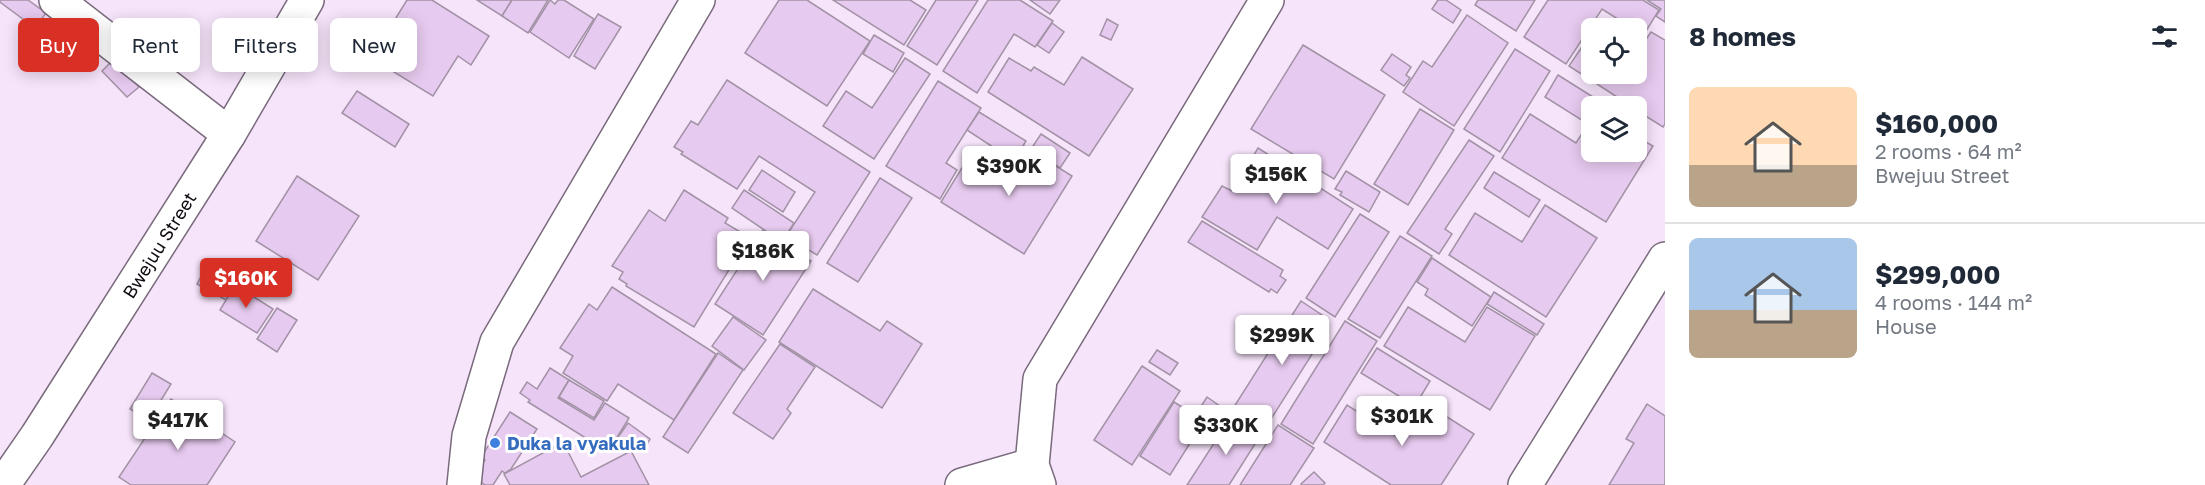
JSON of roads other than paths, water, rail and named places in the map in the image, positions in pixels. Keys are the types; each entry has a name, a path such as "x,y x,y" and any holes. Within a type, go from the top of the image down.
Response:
{"street":[{"path":"56,0 230,134"},
{"name":"Bwejuu Street","path":"3,485 37,436 230,134 307,0"},
{"path":"464,485 469,436 497,342 698,0"},
{"path":"962,485 1036,475 1040,379 1267,0"},
{"path":"1525,485 1665,260"}],"place":[{"name":"Duka la vyakula","path":"495,443"}]}
